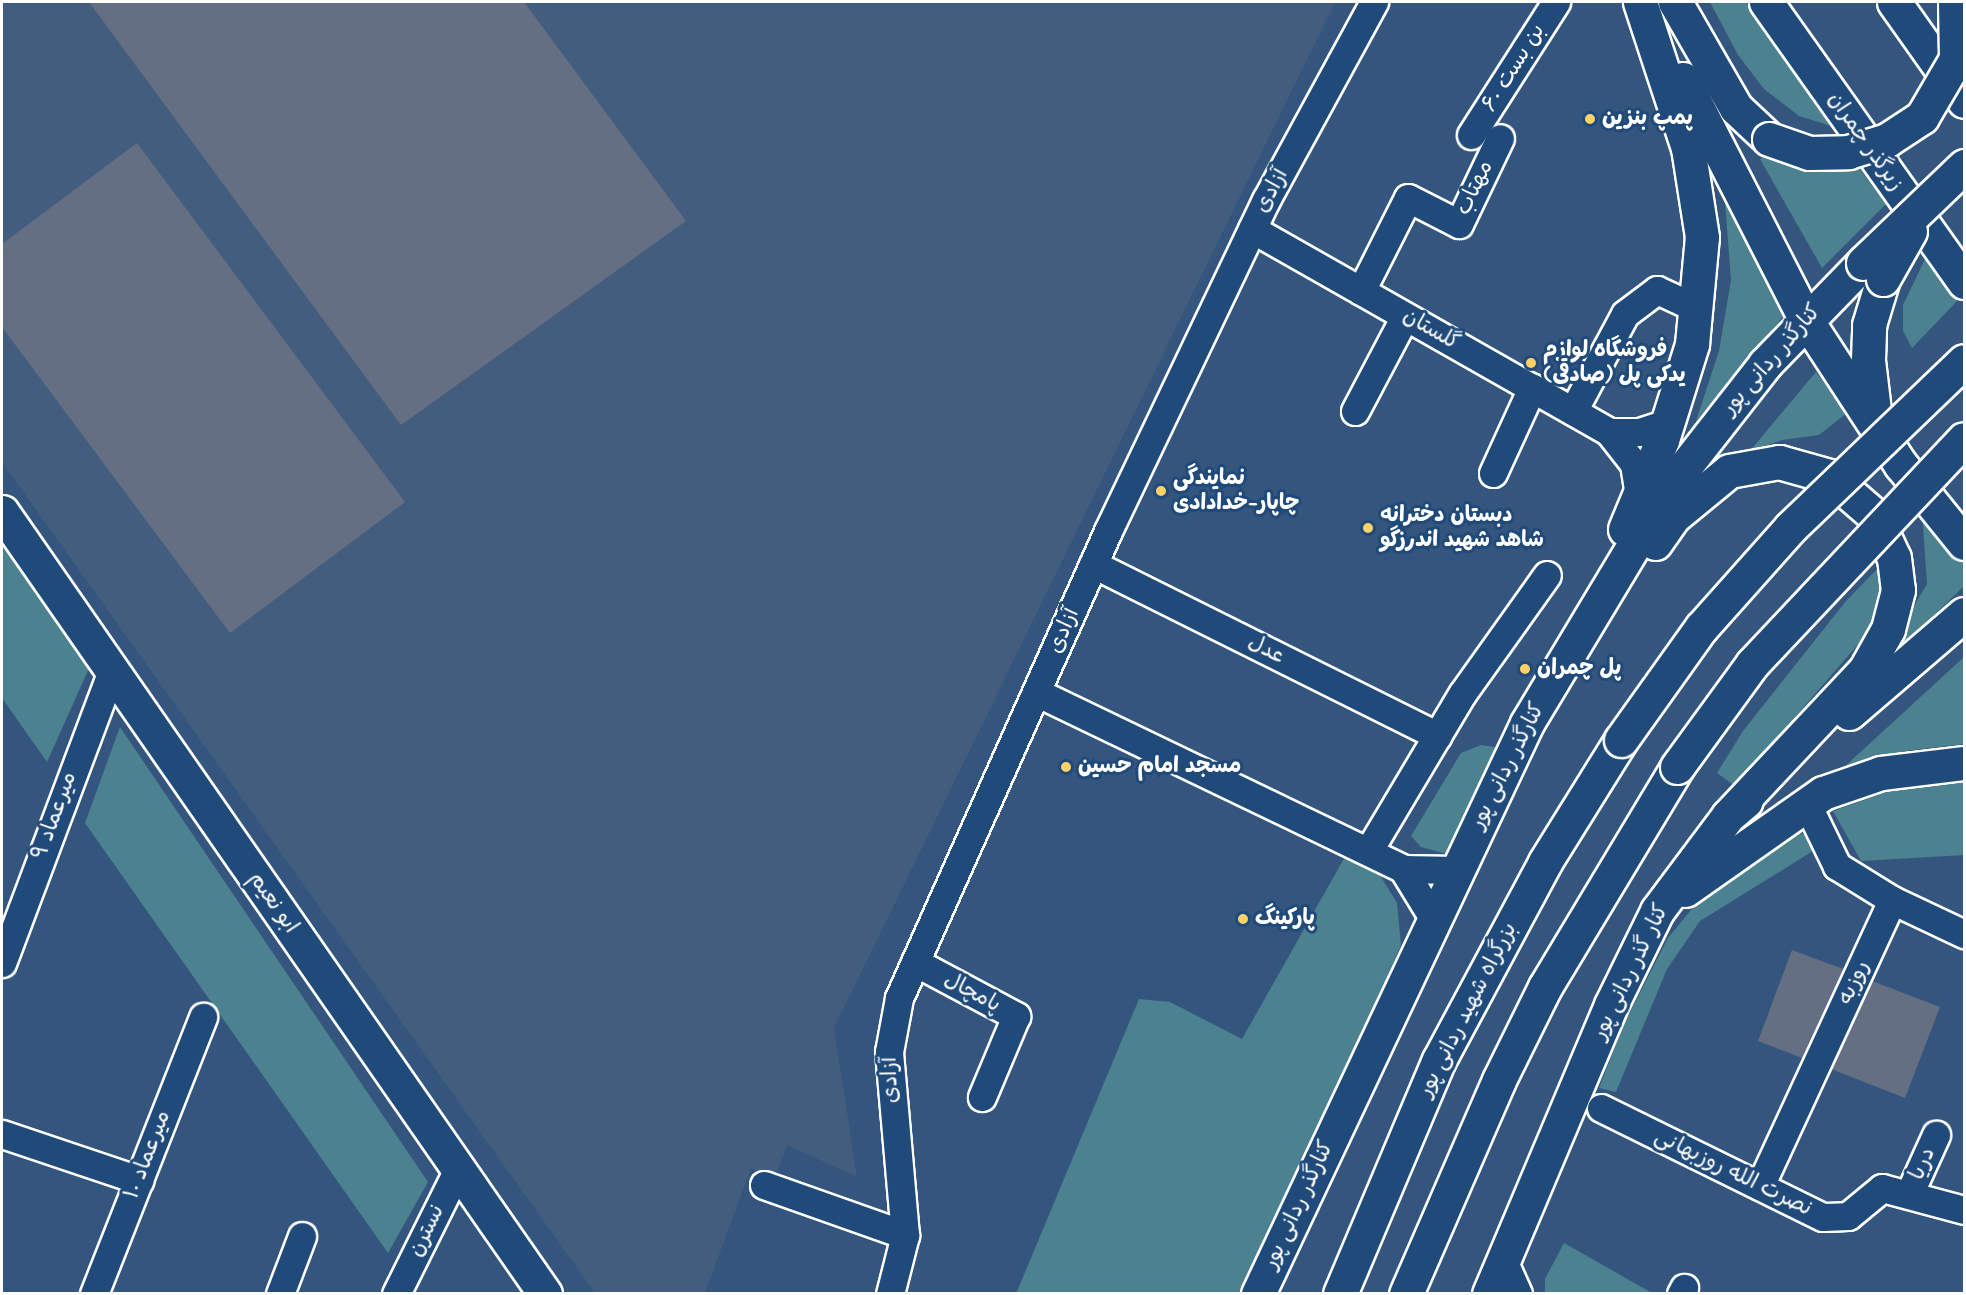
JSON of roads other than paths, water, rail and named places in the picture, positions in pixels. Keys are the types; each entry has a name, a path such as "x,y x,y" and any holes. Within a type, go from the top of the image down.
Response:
{"main road":[{"path":"1527,723 1639,494 1667,423 1692,344 1702,237 1688,148 1641,2"},
{"path":"1641,2 1805,318 1912,479 1965,543"},
{"path":"1675,2 1736,108 1769,139 1809,153 1848,152 1887,140 1922,117 1956,58 1954,2"},
{"name":"زیرگذر چمران","path":"1766,2 1965,282"},
{"path":"1894,2 1965,101"},
{"path":"1877,428 1868,360 1873,271 1923,206 1963,168"},
{"name":"کنارگذر ردانی پور","path":"1258,1293 1527,723 1669,487 1805,318 1873,271"},
{"name":"بزرگراه شهید ردانی پور","path":"1340,1293 1439,1060 1545,862 1622,740 1701,628 1790,528 1965,361"},
{"path":"1406,1293 1498,1080 1545,987 1677,767 1752,664 1965,439"},
{"path":"1527,723 1673,517 1729,471 1779,462 1829,476 1874,515 1894,558 1898,590 1888,629 1864,670 1728,816"},
{"path":"1912,479 1965,504"},
{"name":"ابو نعیم","path":"2,512 545,1293"},
{"name":"کنار گذر ردانی پور","path":"1489,1293 1611,1005 1657,911 1728,816 1965,614"},
{"path":"1657,911 1823,793 1881,773 1965,763"}],"street":[{"name":"آزادی","path":"890,1293 905,1235 889,1052 899,998 1093,564 1252,229 1374,2"},
{"name":"بن بست ۶۰","path":"1471,135 1556,2"},
{"name":"مهتاب","path":"1361,291 1408,198 1459,224 1500,138"},
{"name":"گلستان","path":"1252,229 1609,432"},
{"path":"1573,411 1625,314 1657,290 1696,308"},
{"path":"1355,411 1405,316"},
{"path":"1492,473 1532,388"},
{"path":"1609,432 1639,432 1667,423"},
{"path":"1609,432 1634,464 1639,494"},
{"name":"عدل","path":"1093,564 1438,736"},
{"path":"1369,849 1462,694 1547,575"},
{"name":"میرعماد ۹","path":"2,963 112,670"},
{"path":"1036,692 1099,726 1369,849 1403,869 1433,918"},
{"path":"1807,804 1837,866 1892,900 1965,934"},
{"path":"1403,869 1456,870"},
{"name":"روزبه","path":"1760,1186 1892,900"},
{"name":"پامچال","path":"915,962 1016,1016 982,1097"},
{"name":"میرعماد ۱۰","path":"94,1293 202,1017"},
{"name":"نصرت الله روزبهانی","path":"1601,1108 1823,1217 1848,1216 1882,1188 1910,1192 1965,1210"},
{"path":"2,1134 139,1180"},
{"name":"دریا","path":"1910,1192 1936,1135"},
{"name":"نسترن","path":"396,1293 458,1168"},
{"path":"764,1185 905,1235"},
{"path":"280,1293 302,1236"},
{"path":"1503,1260 1518,1293"}],"place":[{"name":"پمپ بنزین","path":"1590,119"},
{"name":"فروشگاه لوازم یدکی پل (صادقی)","path":"1531,363"},
{"name":"نمایندگی چاپار-خدادادی","path":"1161,491"},
{"name":"دبستان دخترانه شاهد شهید اندرزگو","path":"1368,528"},
{"name":"پل چمران","path":"1525,669"},
{"name":"مسجد امام حسین","path":"1066,767"},
{"name":"پارکینگ","path":"1243,919"}]}
